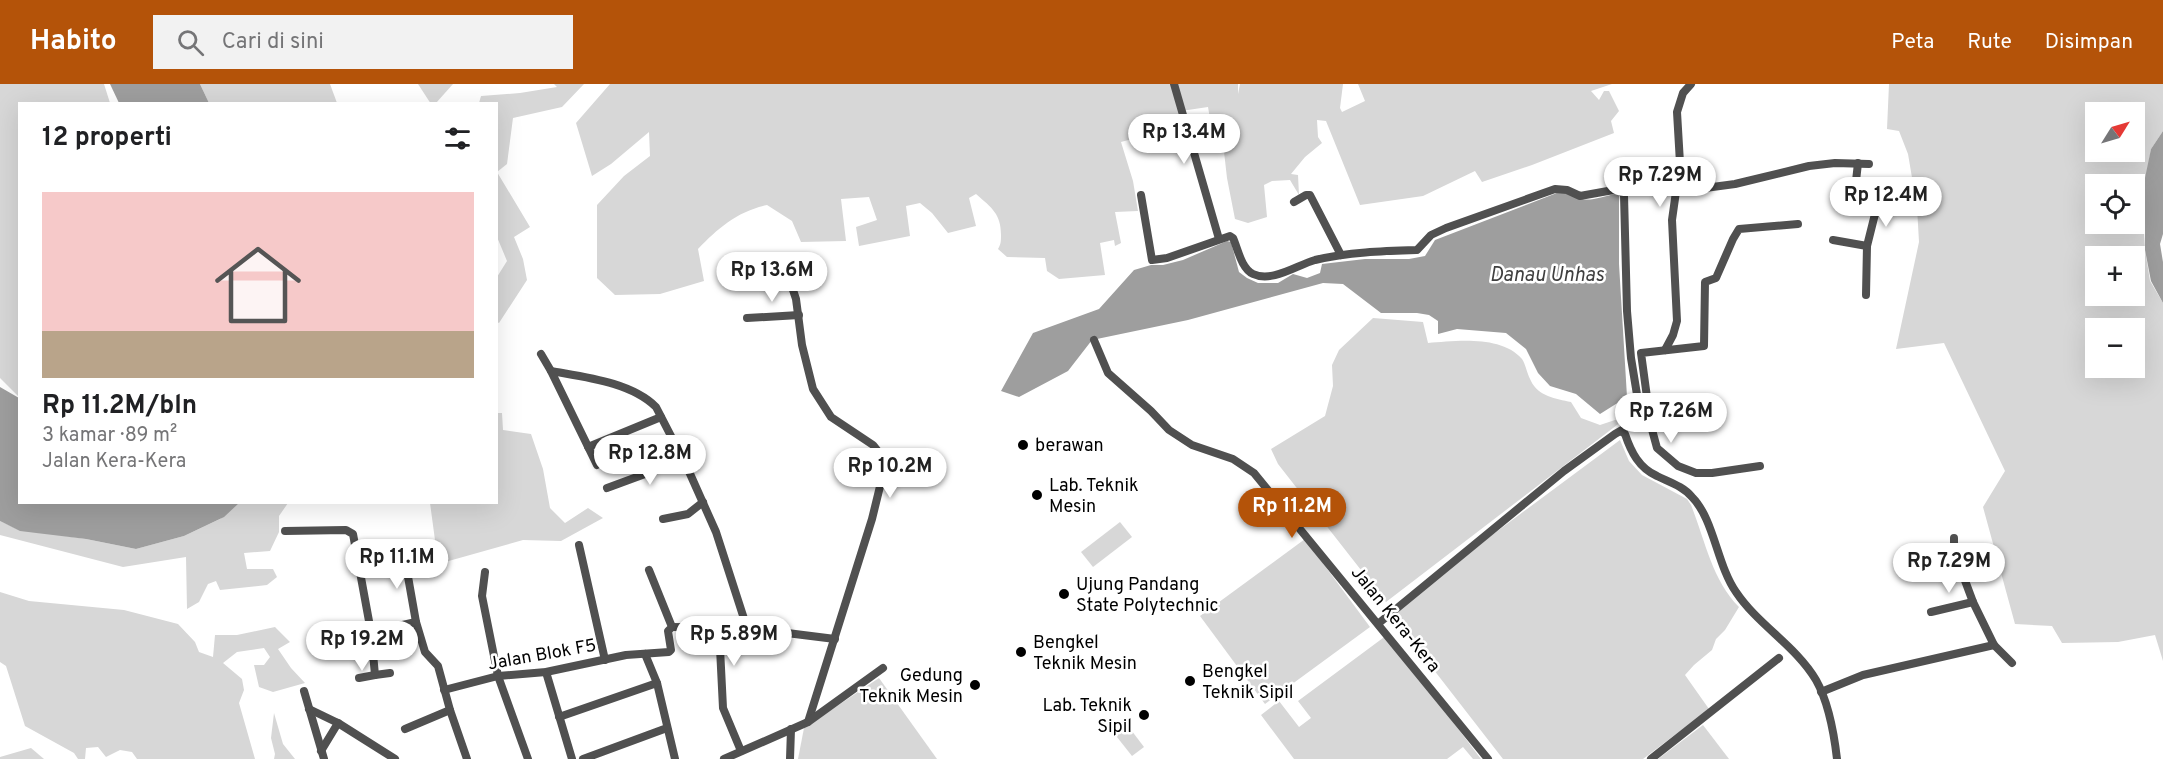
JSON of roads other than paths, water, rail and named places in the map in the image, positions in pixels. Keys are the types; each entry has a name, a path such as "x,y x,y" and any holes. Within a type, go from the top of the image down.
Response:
{"street":[{"path":"1174,84 1220,239"},
{"path":"1665,350 1676,328 1677,316 1672,220 1681,150 1677,112 1683,93 1691,84"},
{"path":"1675,192 1735,184 1809,166 1835,163 1869,164"},
{"path":"1858,163 1855,190 1873,194 1878,201 1867,246 1866,295"},
{"path":"1141,195 1152,260 1167,258 1228,236 1233,238 1245,268 1253,274 1268,276 1314,260 1341,255 1417,250 1431,235 1446,228 1555,189 1567,190 1580,196 1619,189 1624,195 1627,311 1634,423 1657,448 1678,465 1696,473 1760,466"},
{"path":"1294,202 1310,195 1341,255"},
{"path":"1379,623 1564,471 1649,412 1641,353 1704,346 1705,282 1716,278 1737,231 1742,227 1798,224"},
{"path":"1833,240 1867,246"},
{"path":"787,272 799,315 802,345 813,389 831,417 873,445 881,455 885,466 872,519 808,722"},
{"path":"747,318 799,315"},
{"name":"Jalan Kera-Kera","path":"1094,340 1108,373 1151,411 1168,430 1192,445 1233,459 1254,473 1488,759"},
{"path":"541,354 597,465"},
{"path":"551,371 600,380 635,393 649,400 656,407 716,532 747,628"},
{"path":"588,447 661,417"},
{"path":"1634,423 1625,434 1635,457 1655,476 1674,483 1693,497 1703,513 1735,592 1828,690 1837,759"},
{"path":"607,488 683,460"},
{"path":"663,519 688,514 703,502"},
{"path":"285,531 346,530 353,534 375,675"},
{"path":"1954,538 1954,551 1973,602 1994,645 2012,663"},
{"path":"579,545 604,660"},
{"path":"404,554 416,622 424,652 438,666 467,759"},
{"path":"649,570 660,592 672,627 747,628 835,639"},
{"path":"485,572 482,596 498,676 528,759"},
{"path":"1931,612 1973,602"},
{"path":"370,632 416,622"},
{"name":"Jalan Blok F5","path":"444,690 498,676 546,672 604,660 670,651 668,631 672,627"},
{"path":"719,628 723,708 741,751"},
{"path":"1828,690 1863,675 1994,645"},
{"path":"645,654 657,683 675,759"},
{"path":"1651,759 1779,658"},
{"path":"723,759 808,722 883,668"},
{"path":"546,672 572,759"},
{"path":"359,678 390,673"},
{"path":"559,717 657,683"},
{"path":"304,691 322,755"},
{"path":"309,709 338,723 395,759"},
{"path":"405,729 450,710"},
{"path":"322,755 338,723"},
{"path":"583,759 667,728"},
{"path":"790,759 791,729"}],"water":[{"path":"110,84 200,84 209,102 119,102"},
{"path":"2163,131 2163,234 2160,244 2163,262 2163,303 2151,281 2145,250 2145,178 2151,149"},
{"name":"Danau Unhas","path":"1562,191 1584,199 1596,199 1619,193 1619,264 1627,397 1600,414 1576,394 1550,386 1538,373 1526,349 1506,333 1457,329 1438,334 1438,321 1429,315 1381,313 1343,284 1323,283 1188,320 1092,340 1068,371 1019,397 1001,391 1033,333 1099,309 1134,270 1183,260 1227,241 1231,242 1239,272 1247,278 1258,283 1278,283 1293,274 1307,278 1320,273 1322,264 1425,256 1435,240"},
{"path":"0,387 18,397 18,504 238,504 224,517 184,536 136,549 86,539 20,531 0,521"}],"place":[{"name":"berawan","path":"1023,445"},
{"name":"Lab. Teknik Mesin","path":"1037,495"},
{"name":"Ujung Pandang State Polytechnic","path":"1064,594"},
{"name":"Bengkel Teknik Mesin","path":"1021,652"},
{"name":"Bengkel Teknik Sipil","path":"1190,681"},
{"name":"Gedung Teknik Mesin","path":"975,685"},
{"name":"Lab. Teknik Sipil","path":"1144,715"}]}
